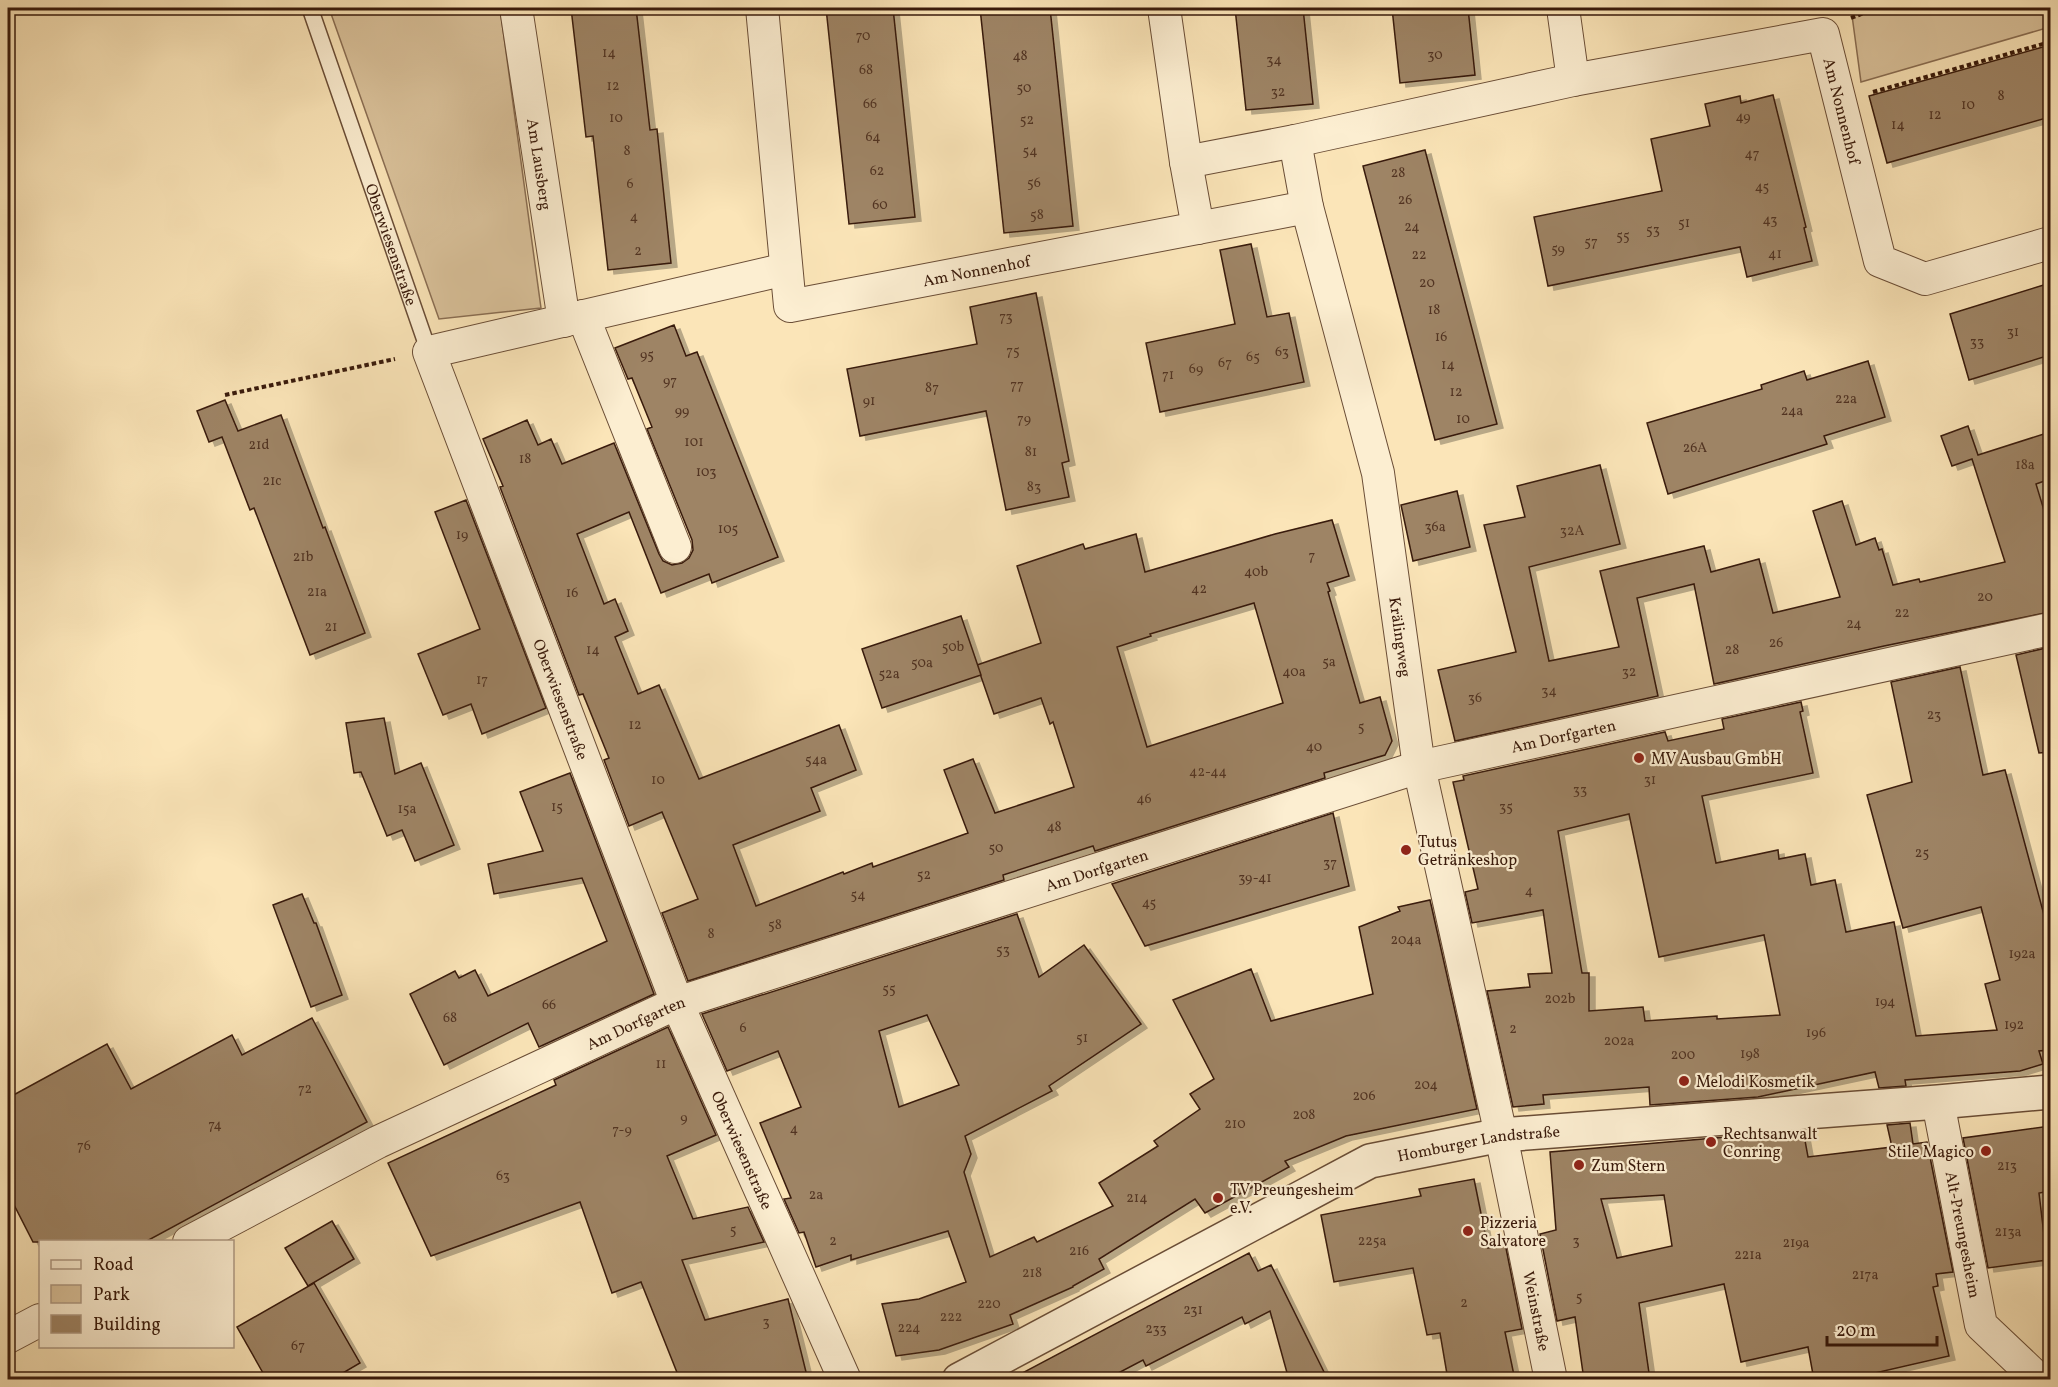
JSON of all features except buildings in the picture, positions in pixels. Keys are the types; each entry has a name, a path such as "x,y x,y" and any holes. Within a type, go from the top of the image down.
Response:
{"street":[{"name":"Am Lausberg","path":"516,8 574,319"},
{"name":"Am Nonnenhof","path":"762,8 790,306 1307,207"},
{"path":"1164,8 1198,228"},
{"path":"1563,8 1573,80"},
{"name":"Am Nonnenhof","path":"1186,162 1295,141 1573,80 1823,34 1880,261 1925,279 2050,243"},
{"name":"Krälingweg","path":"1295,141 1307,207 1378,473 1419,767 1501,1134"},
{"path":"429,352 786,269"},
{"path":"574,319 675,547"},
{"name":"Oberwiesenstraße","path":"429,352 677,1004 845,1380"},
{"name":"Am Dorfgarten","path":"193,1240 378,1142 677,1004 1419,767 2050,629"},
{"name":"Homburger Landstraße","path":"959,1380 1370,1161 1501,1134 2050,1092"},
{"name":"Alt-Preungesheim","path":"1938,1102 1981,1325 2039,1380"},
{"name":"Weinstraße","path":"1501,1134 1551,1380"},
{"path":"8,1337 39,1321"}],"lane":[{"name":"Oberwiesenstraße","path":"310,8 429,352"}],"path":[{"path":"1841,19 1852,18 1877,8"},
{"path":"1840,101 2050,42"},
{"path":"225,395 429,352"}],"green space":[{"path":"329,8 500,8 541,308 439,319"},
{"path":"1851,8 2050,8 2050,27 1861,82"}],"place":[{"name":"MV Ausbau GmbH","path":"1639,758"},
{"name":"Tutus Getränkeshop","path":"1406,850"},
{"name":"Melodi Kosmetik","path":"1684,1081"},
{"name":"Rechtsanwalt Conring","path":"1711,1142"},
{"name":"Stile Magico","path":"1986,1151"},
{"name":"Zum Stern","path":"1579,1165"},
{"name":"TV Preungesheim e.V.","path":"1218,1198"},
{"name":"Pizzeria Salvatore","path":"1468,1231"}]}
